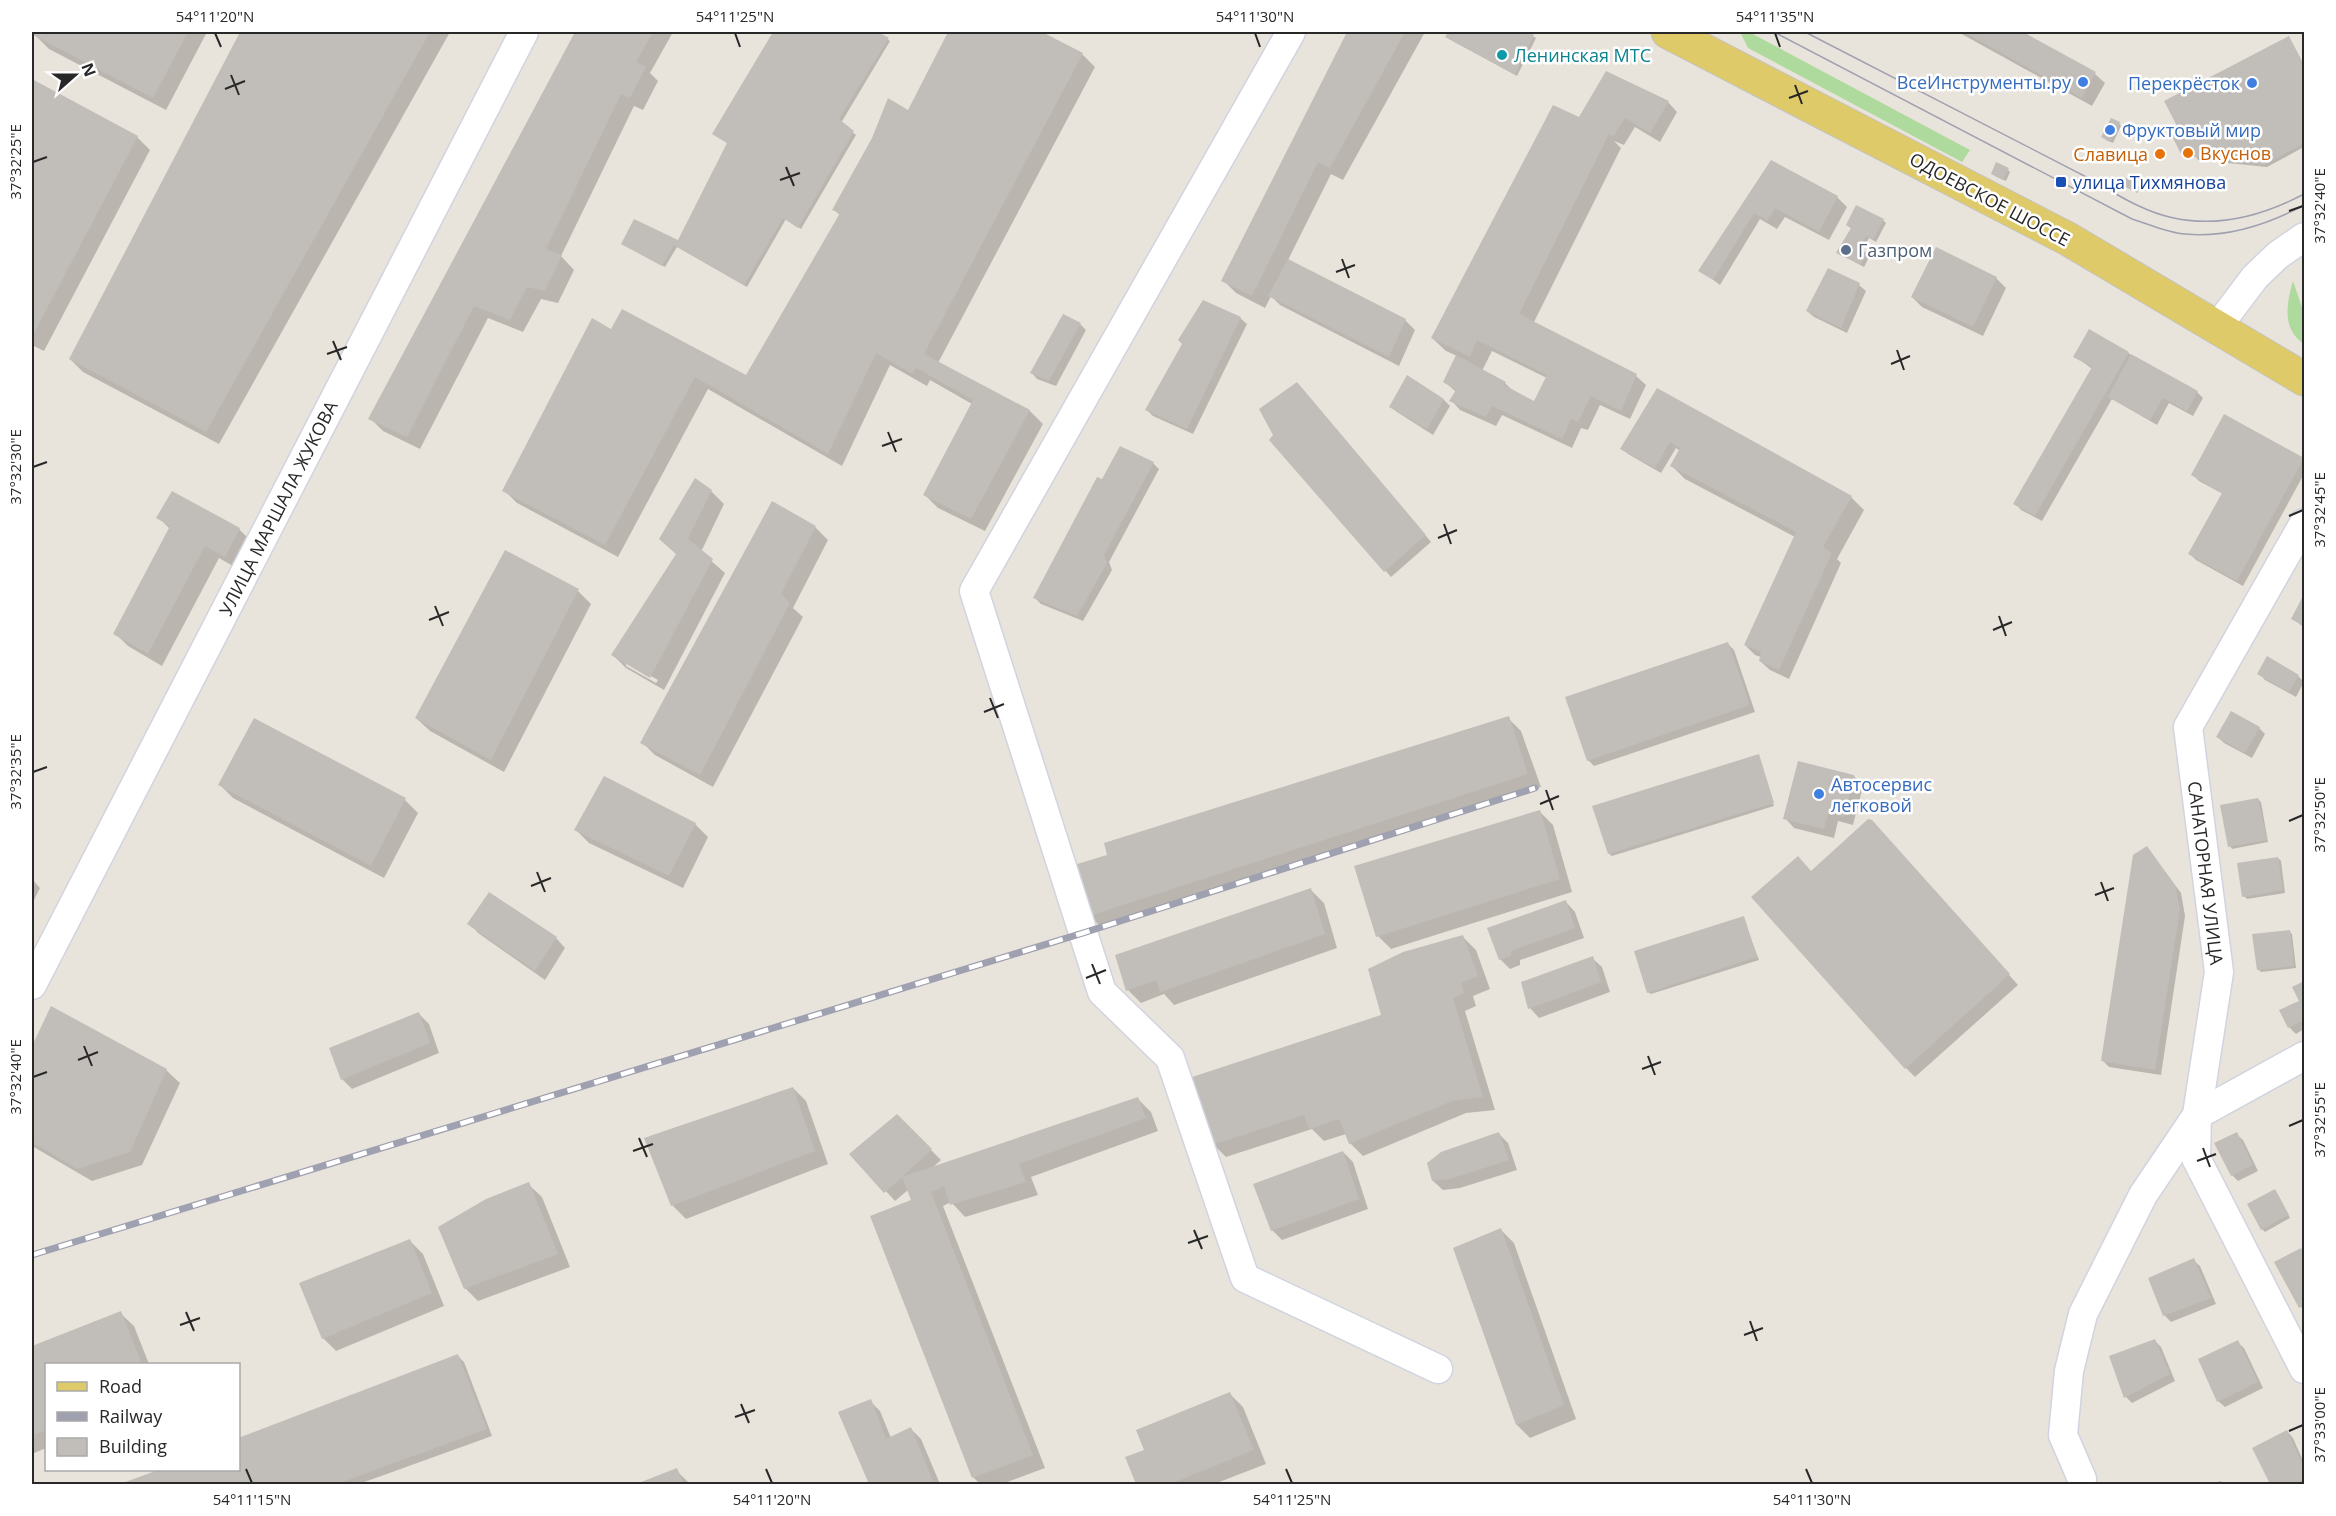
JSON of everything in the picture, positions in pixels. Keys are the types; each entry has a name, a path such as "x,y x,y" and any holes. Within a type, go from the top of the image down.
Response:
{"main road":[{"name":"ОДОЕВСКОЕ ШОССЕ","path":"1668,32 2068,239 2304,379"}],"street":[{"name":"УЛИЦА МАРШАЛА ЖУКОВА","path":"32,985 524,32"},
{"path":"1291,32 974,591 1102,992 1170,1058 1245,1278 1438,1369"},
{"path":"2218,326 2255,277 2278,255 2304,237"},
{"name":"САНАТОРНАЯ УЛИЦА","path":"2304,523 2188,727 2219,972 2197,1115 2196,1158 2304,1369"},
{"path":"2082,1479 2062,1435 2069,1371 2083,1314 2143,1195 2197,1115 2304,1056"}],"green space":[{"path":"1740,32 1749,32 1970,150 1962,162 1748,48"},
{"path":"2293,281 2304,313 2304,344 2297,338 2289,324 2288,308"}],"building":[{"path":"37,32 188,32 153,98 35,36"},
{"path":"240,32 430,32 206,432 69,359"},
{"path":"575,32 653,32 636,62 646,67 630,98 621,94 546,249 562,255 545,291 527,287 510,320 474,306 407,437 368,419"},
{"path":"773,32 878,32 889,38 839,119 854,131 798,228 783,218 744,285 674,245 662,266 621,244 634,219 678,240 727,143 712,134"},
{"path":"948,32 1042,32 1083,53 924,354 1030,410 971,519 923,495 973,400 916,368 913,374 876,353 828,454 695,377 605,545 502,491 592,318 611,329 622,309 746,375 840,213 832,210 872,138 888,98 908,110"},
{"path":"1347,32 1405,32 1330,168 1318,162 1252,296 1221,281"},
{"name":"Ленинская МТС","path":"1448,32 1528,32 1534,35 1515,74 1445,37"},
{"path":"1964,32 2023,32 2096,72 2082,98"},
{"name":"Перекрёсток","path":"2289,36 2304,65 2304,143 2264,165 2194,157 2189,149 2181,154 2169,130 2177,126 2164,101"},
{"path":"1606,71 1669,101 1650,133 1625,118 1613,137 1609,134 1519,314 1637,374 1621,411 1591,396 1578,422 1571,419 1562,439 1492,406 1486,417 1449,401 1456,390 1443,382 1456,355 1506,382 1504,385 1534,401 1547,375 1477,340 1470,357 1431,338 1553,105 1579,117"},
{"path":"32,79 138,136 32,337"},
{"name":"Фруктовый мир","path":"2111,118 2120,122 2110,142 2101,137"},
{"path":"1771,160 1838,196 1819,232 1775,208 1767,221 1754,213 1713,280 1698,271"},
{"path":"1996,162 2009,168 2003,180 1991,174"},
{"path":"2126,178 2138,183 2134,191 2123,186"},
{"path":"1856,205 1884,219 1873,240 1866,236 1859,249 1867,253 1861,265 1836,253 1851,228 1846,225"},
{"path":"1936,247 1997,277 1973,327 1911,297"},
{"path":"1288,259 1406,319 1389,357 1268,296"},
{"path":"1828,268 1860,283 1841,328 1806,311"},
{"path":"1203,300 1241,317 1187,429 1145,410 1182,344 1178,340"},
{"path":"1063,314 1081,323 1049,381 1030,373"},
{"path":"2089,329 2129,352 2035,516 2013,504 2092,367 2073,357"},
{"path":"2131,354 2198,391 2187,411 2163,398 2150,420 2108,397"},
{"path":"1407,375 1444,399 1427,429 1389,407"},
{"path":"1297,382 1426,535 1384,572 1269,440 1273,435 1259,409"},
{"path":"1657,388 1852,496 1823,547 1832,553 1779,670 1759,661 1761,652 1744,645 1796,532 1670,466 1680,448 1670,442 1655,468 1620,449"},
{"path":"2224,414 2304,458 2237,581 2188,554 2222,493 2191,475"},
{"path":"1120,446 1154,462 1104,555 1107,563 1077,616 1033,598 1097,477 1102,479"},
{"path":"695,478 712,490 688,539 713,559 650,678 611,655 676,554 659,539"},
{"path":"172,491 240,528 225,557 205,546 148,654 113,634 170,526 156,518"},
{"path":"772,501 816,526 781,594 790,603 700,775 640,743"},
{"path":"505,550 579,589 491,760 415,718"},
{"path":"2304,594 2304,626 2291,619"},
{"path":"1728,642 1750,705 1587,761 1565,697"},
{"path":"2267,656 2299,675 2289,692 2257,674"},
{"path":"2231,711 2260,727 2245,753 2216,737"},
{"path":"1509,716 1528,774 1089,916 1074,865 1107,855 1104,843"},
{"path":"254,718 406,798 371,866 218,785"},
{"path":"1759,754 1774,803 1608,854 1592,806"},
{"name":"Автосервис легковой","path":"1798,761 1854,775 1844,817 1828,813 1824,829 1783,819"},
{"path":"604,776 696,823 669,876 574,830"},
{"path":"2258,798 2267,840 2228,847 2220,805"},
{"path":"1540,810 1560,879 1376,937 1354,866"},
{"path":"1868,819 1872,820 2010,974 1905,1069 1751,897 1798,856 1811,871"},
{"path":"2147,846 2175,885 2180,909 2155,1070 2101,1061 2133,855"},
{"path":"2278,857 2283,890 2242,897 2237,863"},
{"path":"1311,888 1325,934 1160,992 1156,980 1126,991 1115,955"},
{"path":"489,892 557,937 535,971 467,924"},
{"path":"1566,900 1575,928 1511,951 1511,956 1499,960 1487,928"},
{"path":"1744,916 1757,957 1647,993 1634,951"},
{"path":"2290,930 2294,966 2257,970 2252,934"},
{"path":"1463,935 1478,976 1461,983 1464,993 1453,998 1483,1097 1452,1101 1349,1144 1339,1119 1309,1129 1304,1115 1212,1145 1189,1078 1381,1015 1368,969 1403,952"},
{"path":"1593,956 1601,982 1528,1009 1521,982"},
{"path":"2304,981 2304,1020 2288,1028 2279,1010 2299,1001 2292,987"},
{"path":"51,1006 167,1069 130,1152 77,1169 32,1142 32,1046"},
{"path":"419,1012 430,1043 341,1080 329,1048"},
{"path":"793,1087 815,1151 671,1206 644,1138"},
{"path":"1138,1097 1146,1118 1019,1164 1026,1182 950,1205 944,1186 931,1192 1033,1455 972,1478 870,1216 911,1200 902,1177"},
{"path":"897,1114 932,1149 884,1193 849,1154"},
{"path":"1499,1132 1509,1160 1450,1179 1432,1181 1427,1163 1441,1152"},
{"path":"2237,1132 2253,1165 2231,1176 2214,1143"},
{"path":"1343,1151 1359,1199 1271,1231 1253,1184"},
{"path":"529,1182 558,1254 464,1289 438,1227 486,1199"},
{"path":"2275,1189 2289,1215 2261,1230 2247,1204"},
{"path":"1501,1228 1564,1405 1516,1425 1453,1248"},
{"path":"410,1239 432,1293 322,1339 299,1283"},
{"path":"2301,1248 2304,1254 2304,1305 2299,1308 2274,1262"},
{"path":"2194,1258 2211,1298 2163,1316 2148,1278"},
{"path":"121,1311 142,1363 45,1363 45,1430 32,1436 32,1346"},
{"path":"2155,1339 2170,1374 2124,1398 2109,1356"},
{"path":"2238,1340 2258,1382 2217,1402 2198,1359"},
{"path":"458,1354 487,1429 337,1484 120,1484 155,1471 240,1471 240,1437"},
{"path":"1230,1392 1254,1450 1170,1484 1162,1484 1161,1481 1153,1484 1136,1484 1125,1457 1144,1450 1136,1430"},
{"path":"871,1399 886,1439 911,1427 933,1481 924,1484 869,1484 838,1412"},
{"path":"2287,1430 2304,1468 2304,1479 2295,1484 2270,1484 2252,1448"},
{"path":"677,1468 684,1484 636,1484"}],"tram line":[{"path":"1774,32 2132,219 2158,228 2201,235 2232,232 2276,219 2304,205"},
{"path":"1805,32 2129,201 2160,214 2181,219 2223,221 2264,211 2304,194"}],"railway":[{"path":"32,1255 1083,933 1535,788"}],"place":[{"name":"Ленинская МТС","path":"1502,55"},
{"name":"ВсеИнструменты.ру","path":"2083,82"},
{"name":"Перекрёсток","path":"2252,83"},
{"name":"Фруктовый мир","path":"2110,130"},
{"name":"Вкуснов","path":"2188,153"},
{"name":"Славица","path":"2160,154"},
{"name":"улица Тихмянова","path":"2061,182"},
{"name":"Газпром","path":"1846,250"},
{"name":"Автосервис легковой","path":"1819,794"}]}
